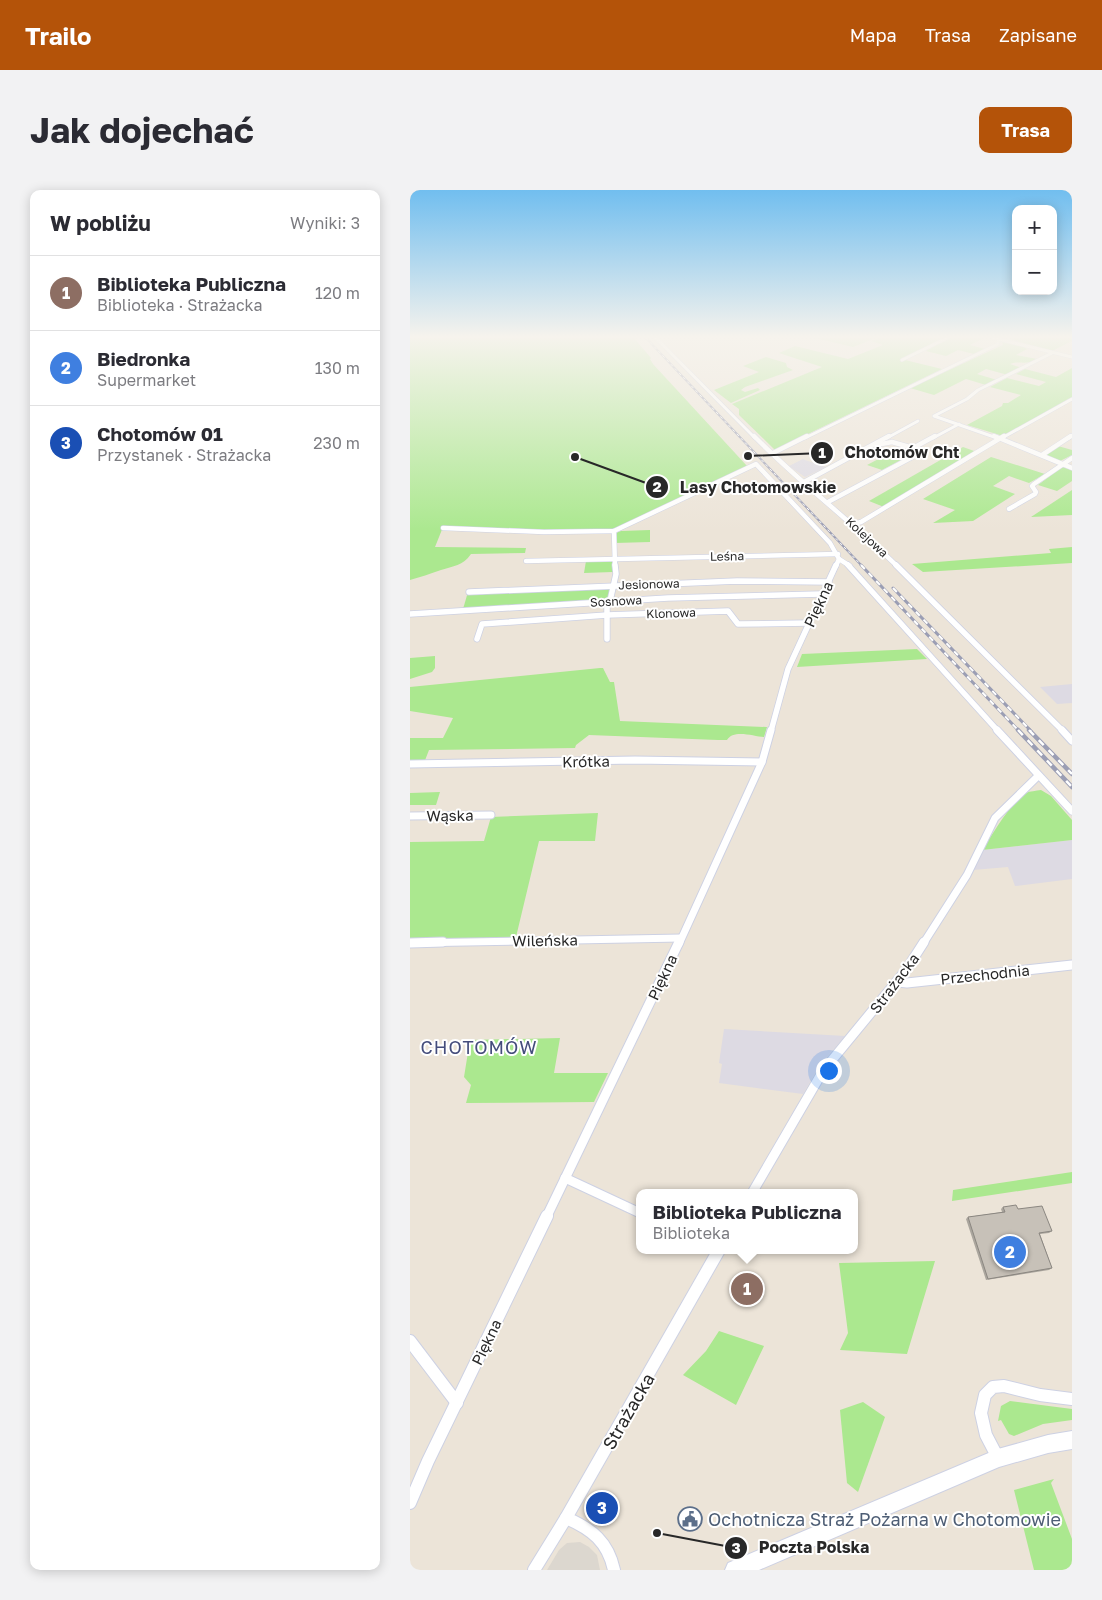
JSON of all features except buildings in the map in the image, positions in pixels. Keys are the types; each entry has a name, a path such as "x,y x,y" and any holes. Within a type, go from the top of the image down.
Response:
{"street":[{"name":"Kolejowa","path":"720,402 771,454 854,524 1031,698 1072,741"},
{"path":"771,454 877,402"},
{"path":"961,402 934,416 1002,439 1072,468"},
{"path":"854,524 861,522 1066,402"},
{"path":"804,482 918,421"},
{"path":"913,448 959,424"},
{"path":"1042,455 1072,436"},
{"path":"828,502 918,454 917,450 913,448 882,440"},
{"path":"876,445 892,442"},
{"path":"1009,509 1035,494 1034,484 1072,458"},
{"path":"443,528 544,532 614,532 756,464 1038,776 1072,811"},
{"path":"608,638 607,615 616,574 614,532"},
{"name":"Leśna","path":"526,561 839,556"},
{"name":"Piękna","path":"410,1502 681,938 762,762 788,669 839,556"},
{"name":"Jesionowa","path":"469,592 737,581 828,582"},
{"name":"Sosnowa","path":"410,614 609,601 822,594"},
{"name":"Klonowa","path":"477,639 482,624 607,615 728,611 738,624 809,623"},
{"name":"Krótka","path":"410,764 635,760 762,762"},
{"name":"Strażacka","path":"754,1189 823,1070 897,982 967,875 995,818 1038,776"},
{"name":"Wąska","path":"410,816 491,815"},
{"name":"Wileńska","path":"410,943 681,938"},
{"name":"Przechodnia","path":"897,982 907,983 1072,965"},
{"path":"565,1178 636,1211"},
{"name":"Strażacka","path":"534,1570 566,1518 717,1254"},
{"path":"410,1341 457,1403"},
{"path":"998,1458 986,1435 981,1413 984,1395 993,1388 1004,1386 1040,1395 1072,1399"},
{"path":"735,1570 998,1458 1048,1444 1072,1440"},
{"path":"566,1518 594,1531 604,1543 614,1570"}],"shaded area":[{"path":"803,459 826,467 805,477 789,466"},
{"path":"1072,684 1072,703 1057,704 1040,687"},
{"path":"1072,840 1072,879 1015,886 1008,867 973,870 982,850"},
{"path":"724,1029 845,1036 819,1066 803,1094 719,1083 722,1064 719,1063"},
{"path":"580,1542 597,1555 600,1570 547,1570 559,1550 567,1543"}],"green space":[{"path":"410,402 688,402 747,466 626,526 614,530 443,527 435,547 526,548 525,553 471,554 458,565 410,580"},
{"path":"736,402 873,402 775,450 739,415 739,409 732,404"},
{"path":"1064,402 1003,436 967,425 1002,406 1003,403"},
{"path":"1058,446 1072,450 1072,455 1060,461 1045,455"},
{"path":"963,447 977,452 884,507 869,501"},
{"path":"888,454 903,459 882,470 867,465"},
{"path":"991,457 1045,474 1029,483 1009,476 993,486 1015,494 973,521 933,523 955,510 923,499"},
{"path":"1062,467 1072,470 1072,481 1057,491 1038,485"},
{"path":"1072,490 1072,515 1031,517"},
{"path":"650,530 650,542 615,543 616,533 621,531"},
{"path":"1072,547 1072,563 923,572 912,564 1051,553 1049,549"},
{"path":"610,560 613,562 613,572 584,573 586,561"},
{"path":"611,587 609,600 463,609 468,592"},
{"path":"917,649 927,659 797,667 802,654"},
{"path":"435,656 435,668 432,672 410,679 410,658"},
{"path":"603,668 610,682 614,682 620,721 767,727 764,737 738,734 727,740 718,740 589,735 576,745 575,748 429,750 424,763 410,763 410,738 443,738 453,718 410,711 410,687"},
{"path":"1041,790 1051,796 1072,820 1072,840 982,850 1014,804 1028,792"},
{"path":"440,792 436,805 410,805 410,793"},
{"path":"598,813 595,841 539,841 516,937 410,940 410,842 484,841 491,817"},
{"path":"560,1038 554,1073 608,1073 594,1102 466,1103 471,1085 464,1077 470,1040"},
{"path":"1072,1172 1072,1183 952,1201 953,1190"},
{"path":"935,1261 907,1354 840,1350 848,1333 839,1263"},
{"path":"719,1331 764,1346 736,1405 683,1375 706,1351"},
{"path":"1010,1401 1072,1409 1072,1420 1043,1424 1014,1436 1009,1434 1001,1420 998,1421 1001,1406"},
{"path":"863,1402 885,1417 858,1492 847,1483 840,1410"},
{"path":"1054,1479 1051,1483 1072,1539 1072,1570 1034,1570 1014,1490"}],"railway":[{"path":"707,402 862,566"},
{"path":"861,565 1019,731"},
{"path":"893,588 1031,731"},
{"path":"1018,730 1072,787"},
{"path":"1029,730 1072,774"}],"place":[{"name":"Chotomów Cht","path":"748,456"},
{"name":"Lasy Chotomowskie","path":"575,457"},
{"name":"Biedronka","path":"1010,1252"},
{"name":"Biblioteka Publiczna","path":"747,1289"},
{"name":"Chotomów 01","path":"602,1508"},
{"name":"Ochotnicza Straż Pożarna w Chotomowie","path":"690,1519"},
{"name":"Poczta Polska","path":"657,1533"}],"district":[{"name":"CHOTOMÓW","path":"479,1047"}]}
